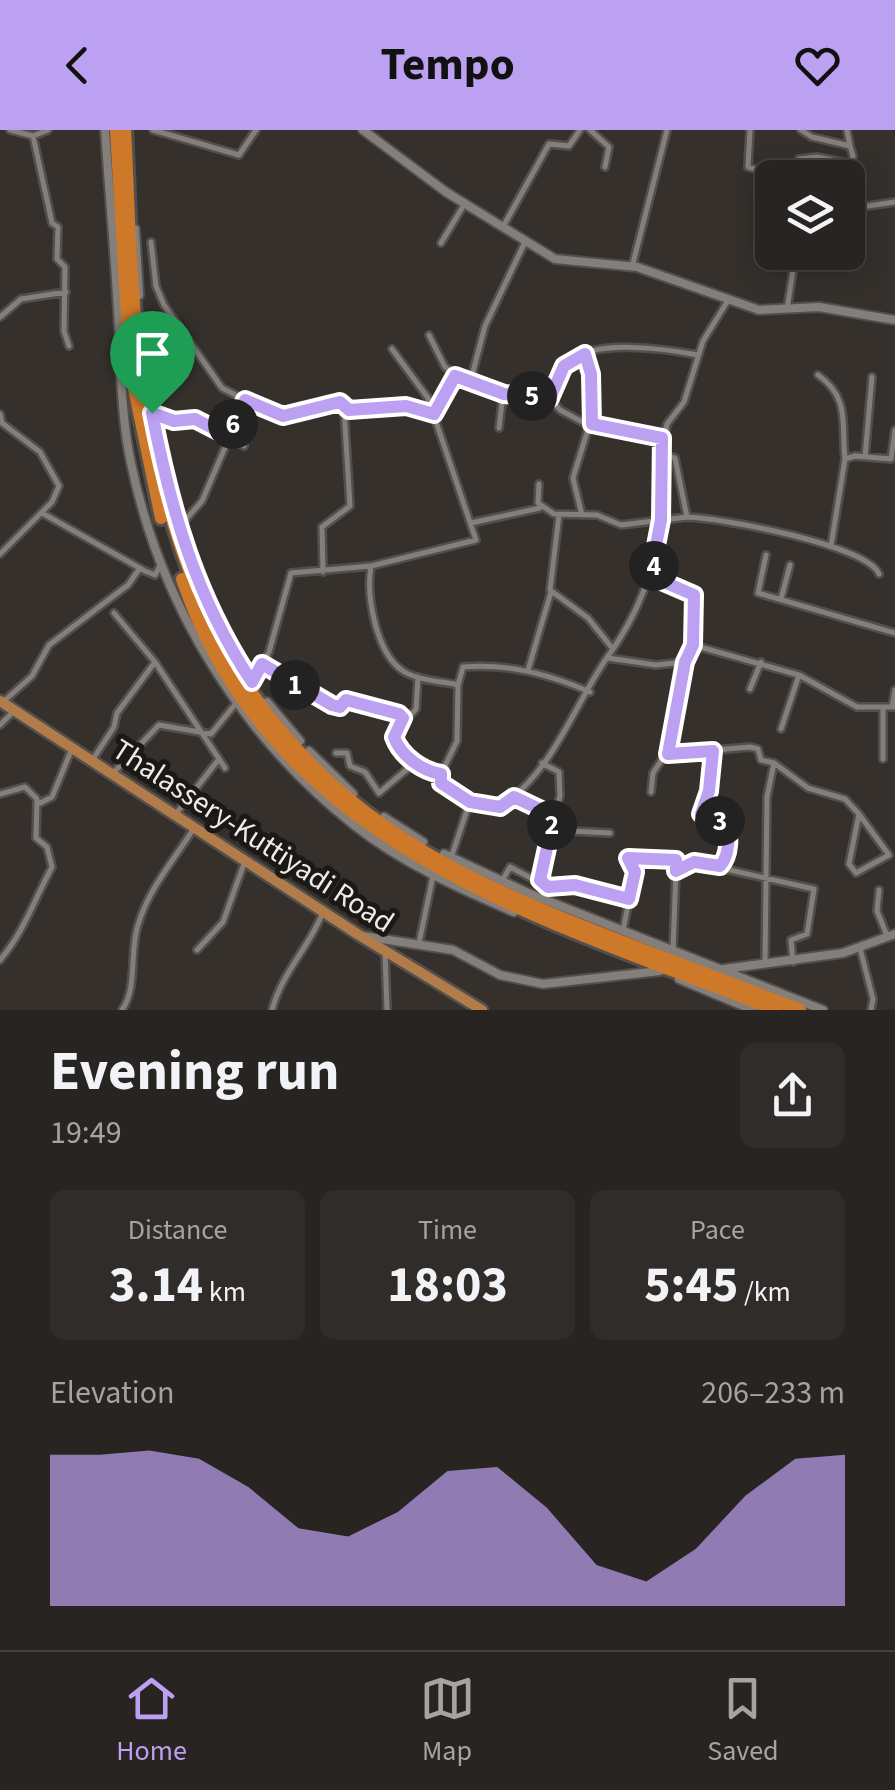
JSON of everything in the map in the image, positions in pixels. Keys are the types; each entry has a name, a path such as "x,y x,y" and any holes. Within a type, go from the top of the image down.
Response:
{"highway":[{"path":"116,130 130,369 152,491 190,601 218,658 261,722 320,786 414,858 515,906 776,1010"},
{"path":"127,130 136,333 162,491 179,552 222,648 270,717 345,796 428,853 483,883 800,1010"}],"main road":[{"name":"Thalassery-Kuttiyadi Road","path":"1,702 359,936 482,1010"}],"street":[{"path":"10,130 33,136 48,130"},
{"path":"105,130 130,461 162,563 187,625 237,702 274,749 354,825 433,876 754,1010"},
{"path":"127,130 152,413 177,530 204,600 252,682 298,740 362,802 450,858 823,1010"},
{"path":"153,130 238,156 256,130"},
{"path":"363,130 465,203 555,258 632,267 759,310 827,308 895,320"},
{"path":"504,225 550,144 570,146 580,130"},
{"path":"590,130 609,147 605,166"},
{"path":"632,267 667,130"},
{"path":"750,130 748,167 755,169"},
{"path":"801,130 812,138 850,146"},
{"path":"847,130 852,160"},
{"path":"33,136 52,223 58,227 57,258 65,267 64,331 69,346"},
{"path":"801,160 831,160"},
{"path":"865,206 895,202"},
{"path":"441,243 465,203"},
{"path":"470,383 485,326 526,240"},
{"path":"151,242 156,286 172,320 215,382 275,415 340,402 344,408 350,506 322,528 324,572"},
{"path":"786,310 793,270"},
{"path":"0,317 21,300 66,292"},
{"path":"590,692 528,670 463,667 458,684 457,741 441,774 441,783 470,802 500,807 514,797 542,763 590,692 606,658 640,607 661,520 662,438 684,402 698,355 727,302"},
{"path":"429,335 445,367 470,383 504,394 550,398 560,410 591,425 662,438"},
{"path":"550,398 564,366 585,354 618,347 698,355"},
{"path":"252,682 262,664 285,580 291,573 370,566 473,543 471,523 428,398 392,349"},
{"path":"582,515 572,478 591,425 591,374 585,354"},
{"path":"818,375 832,384 846,417 845,460 832,546"},
{"path":"434,414 455,376"},
{"path":"865,458 872,376"},
{"path":"499,428 504,394"},
{"path":"177,530 202,501 245,400"},
{"path":"344,408 406,406 434,414"},
{"path":"152,413 174,421 195,419 244,446"},
{"path":"0,414 2,423 40,452 58,476 58,494 0,554"},
{"path":"845,460 893,457 895,430"},
{"path":"661,455 674,458 687,517"},
{"path":"540,484 540,508"},
{"path":"471,523 540,508 626,525 687,517 720,518 867,558 880,574"},
{"path":"42,513 155,575 162,563"},
{"path":"528,670 551,592 559,514"},
{"path":"766,554 758,594 895,633"},
{"path":"370,566 367,594 394,662 418,677 458,684"},
{"path":"781,600 790,566"},
{"path":"1,702 32,676 48,645 128,585 140,568"},
{"path":"650,576 694,595 693,645 685,662 668,754"},
{"path":"551,592 588,618 612,649"},
{"path":"114,613 155,662 225,768"},
{"path":"693,645 799,675 857,707 893,707 895,690"},
{"path":"606,658 656,664 685,662"},
{"path":"92,761 114,726 117,713 155,662"},
{"path":"750,689 762,662"},
{"path":"262,664 332,705 340,707 346,700 356,700 403,718"},
{"path":"781,729 799,675"},
{"path":"418,677 416,709 396,728 396,743 416,764 441,774"},
{"path":"112,774 159,724 206,734 216,730 237,702"},
{"path":"882,707 883,759"},
{"path":"0,725 15,710"},
{"path":"39,803 52,797 72,748"},
{"path":"651,792 653,773 660,758 668,754 758,749 761,760 774,763 808,788 844,798 859,814 892,856 856,872 849,864 859,814"},
{"path":"713,751 709,791 701,814 725,822 728,830 726,860 720,866"},
{"path":"336,753 347,753 350,766 365,772 378,793 416,764"},
{"path":"175,815 220,758"},
{"path":"540,880 560,796 559,772 542,763"},
{"path":"765,966 767,798 774,763"},
{"path":"0,794 25,787 39,803 36,838 46,847 52,868 44,877 31,917 0,960"},
{"path":"514,797 554,816"},
{"path":"450,858 470,802"},
{"path":"122,1010 132,994 130,953 145,903 194,828"},
{"path":"551,830 610,833"},
{"path":"623,930 635,872 628,858 676,860 673,949"},
{"path":"197,950 222,922 246,861"},
{"path":"676,871 694,862 814,888 807,934 791,940 793,963"},
{"path":"502,881 510,867 548,887 575,885 629,899"},
{"path":"419,944 433,876"},
{"path":"715,968 793,963 860,948 892,936 877,911 880,890"},
{"path":"272,1010 285,972 312,938 323,912"},
{"path":"359,936 466,955 500,975 543,984 660,971"},
{"path":"860,948 873,999 871,1010"},
{"path":"386,952 387,1010"}],"route":[{"path":"585,354 591,374 590,422 662,438 661,520 650,576 694,595 693,645 685,662 668,754 713,751 709,791 701,814 725,822 726,860 720,866 694,862 676,871 676,860 628,858 635,872 629,899 575,885 548,887 540,880 554,816 514,797 500,807 470,802 441,783 441,774 416,764 399,749 394,737 403,718 390,710 356,700 346,700 340,707 332,705 262,664 252,682 229,648 193,576 177,530 152,413 174,421 195,419 228,436 245,400 283,416 340,402 349,410 406,406 434,414 455,376 504,394 550,398 564,366 585,354"}]}
